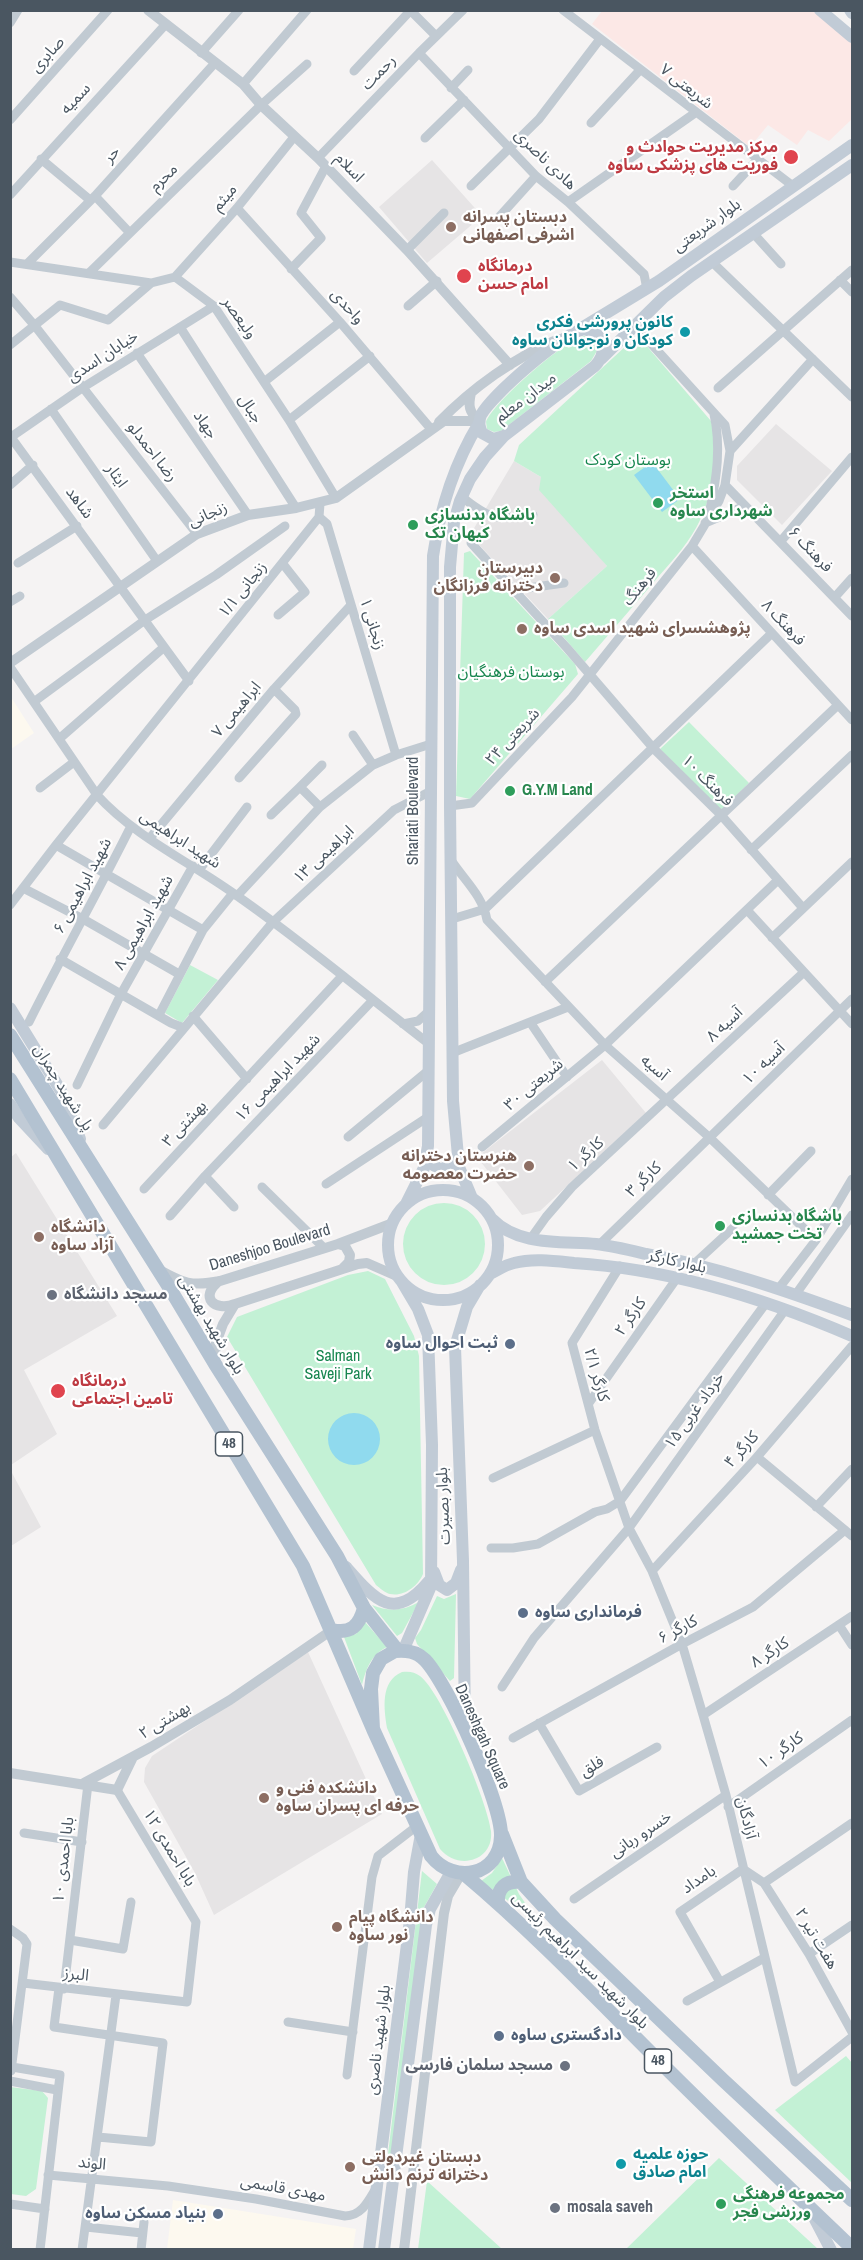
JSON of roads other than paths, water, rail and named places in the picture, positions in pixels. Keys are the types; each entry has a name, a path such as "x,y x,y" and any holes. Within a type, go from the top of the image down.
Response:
{"main road":[{"path":"820,10 852,37"},
{"name":"بلوار شریعتی","path":"574,332 647,289 852,145"},
{"name":"بلوار شریعتی","path":"600,360 664,297 711,261 852,165"},
{"path":"574,332 590,330 600,337 604,349 600,360"},
{"name":"میدان معلم","path":"574,332 513,381 484,411 479,422 482,433 493,439 504,436 600,360"},
{"name":"Shariati Boulevard","path":"406,1204 424,1168 428,1146 433,556 443,503 479,422"},
{"path":"472,1198 458,1161 452,1053 450,567 454,522 462,497 470,479 485,457 504,436"},
{"name":"بلوار شهید بهشتی","path":"10,1008 61,1091 88,1159 337,1556 364,1608 401,1651"},
{"name":"پل شهید چمران","path":"10,1035 88,1159"},
{"name":"48","path":"10,1079 303,1566 419,1830 437,1863 458,1873"},
{"path":"10,1104 19,1118 65,1168"},
{"path":"426,1159 440,1170 458,1161"},
{"path":"434,1190 450,1190 472,1198 492,1219 497,1234 498,1251 490,1274 480,1285 455,1299 436,1299 417,1294 400,1280 389,1257 389,1234 393,1223 406,1204 419,1195 434,1190"},
{"name":"بلوار کارگر","path":"492,1219 511,1234 528,1238 599,1245 695,1263 779,1288 852,1315"},
{"path":"522,1261 519,1256 520,1244 528,1238"},
{"name":"بلوار کارگر","path":"490,1274 505,1265 522,1261 620,1266 677,1278 766,1304 852,1336"},
{"name":"بلوار بصیرت","path":"400,1280 418,1309 428,1335 432,1435 431,1586 401,1651"},
{"name":"بلوار بصیرت","path":"465,1731 463,1561 455,1347 467,1306 480,1285"},
{"path":"337,1556 365,1589 390,1604 405,1602 416,1597 432,1578"},
{"path":"432,1562 439,1586 447,1590 459,1579 463,1561"},
{"path":"332,1630 347,1632 354,1628 364,1608"},
{"name":"48","path":"373,1729 371,1689 373,1673 381,1659 401,1651"},
{"name":"Daneshgah Square","path":"401,1651 418,1655 424,1660 455,1710 492,1796 501,1831"},
{"name":"بلوار شهید ناصری","path":"369,2250 419,1830"},
{"path":"458,1873 476,1872 490,1862 499,1848 501,1831"},
{"name":"بلوار شهید سید ابراهیم رئیسی","path":"501,1831 521,1882 563,1927 852,2200"},
{"name":"بلوار شهید ناصری","path":"384,2250 426,1924 430,1909 458,1873"},
{"name":"بلوار شهید سید ابراهیم رئیسی","path":"458,1873 498,1902 852,2248"},
{"path":"498,1902 498,1895 502,1887 513,1881 521,1882"},
{"path":"806,2204 831,2250"}],"street":[{"path":"10,23 18,10"},
{"name":"صابری","path":"10,120 108,10"},
{"name":"اسلام","path":"148,10 214,64 243,84 261,105 322,162 437,281 510,365"},
{"path":"201,53 239,10"},
{"path":"243,84 307,10"},
{"name":"رحمت","path":"291,268 321,238 301,213 322,162 419,53 463,10"},
{"name":"شریعتی ۷","path":"563,10 793,186"},
{"path":"354,71 410,11 436,36"},
{"name":"سمیه","path":"10,195 166,24"},
{"path":"471,186 539,119 600,39"},
{"name":"هادی ناصری","path":"419,53 536,176 568,202 644,274 647,289"},
{"name":"حر","path":"28,263 92,198 214,64"},
{"name":"محرم","path":"89,273 261,105 307,64"},
{"path":"451,88 468,70"},
{"path":"591,123 640,70"},
{"path":"425,138 464,100"},
{"path":"568,202 695,113"},
{"name":"میثم","path":"175,277 237,208 294,137"},
{"path":"41,159 92,198 129,232"},
{"path":"733,186 757,160"},
{"path":"500,216 536,176"},
{"name":"واحدی","path":"237,208 370,356 431,429"},
{"path":"407,250 444,213"},
{"path":"753,233 781,264"},
{"path":"711,261 852,397"},
{"path":"10,262 151,283 175,277"},
{"path":"718,388 852,270"},
{"name":"ولیعصر","path":"175,277 214,306 289,420 336,498"},
{"path":"840,280 852,292"},
{"path":"408,306 437,281"},
{"path":"10,345 60,305 108,320 151,283"},
{"name":"رضا احمدلو","path":"10,297 36,326 197,534"},
{"name":"خیابان اسدی","path":"11,436 82,388 214,306"},
{"path":"644,316 645,337 714,414"},
{"path":"264,382 340,322"},
{"name":"جبال","path":"180,327 296,508"},
{"path":"431,429 471,393 510,365 544,345 574,332"},
{"path":"624,337 645,337"},
{"name":"جهاد","path":"137,353 248,515"},
{"path":"289,420 370,356"},
{"path":"730,451 813,359"},
{"path":"471,393 470,411 479,422"},
{"name":"ایثار","path":"51,409 157,561"},
{"name":"فرهنگ","path":"590,673 692,546 725,485 730,451 724,425 720,417 714,414"},
{"name":"فرهنگ","path":"707,519 718,452 718,433 714,414"},
{"path":"431,429 444,421 479,422"},
{"path":"454,421 466,431 465,450"},
{"name":"زنجانی","path":"10,665 197,534 248,515 320,504 336,498 382,467 431,429"},
{"name":"شاهد","path":"11,436 189,681"},
{"path":"781,541 852,457"},
{"path":"10,485 33,465"},
{"name":"فرهنگ ۶","path":"725,485 852,616"},
{"path":"462,497 483,513 496,518 532,515"},
{"path":"319,517 320,504"},
{"path":"707,519 745,506"},
{"name":"زنجانی ۱/۱","path":"10,904 319,517"},
{"name":"زنجانی ۱","path":"319,517 327,524 396,755"},
{"path":"18,563 77,526"},
{"path":"34,701 145,620 216,575 285,526"},
{"name":"فرهنگ ۱۰","path":"471,543 590,673 654,748 721,815 803,908"},
{"name":"فرهنگ ۸","path":"692,546 852,720"},
{"path":"278,615 305,592 283,564"},
{"path":"835,597 852,578"},
{"path":"518,594 521,589 564,583"},
{"path":"10,602 20,596"},
{"name":"ابراهیمی ۷","path":"150,838 274,689 351,605"},
{"path":"452,920 485,909 772,633"},
{"path":"59,739 163,648"},
{"name":"شهید ابراهیمی","path":"10,665 97,795 131,826 235,894 428,1043"},
{"name":"شریعتی ۲۴","path":"450,807 472,803 572,697 590,673"},
{"path":"239,778 296,714 295,710 274,689"},
{"path":"545,982 838,705"},
{"path":"353,735 374,765"},
{"path":"159,1015 203,930 320,807 374,765 431,744"},
{"path":"751,850 852,755"},
{"path":"40,788 74,762"},
{"path":"271,815 322,765"},
{"path":"300,787 320,807"},
{"name":"ابراهیمی ۱۳","path":"103,1125 273,922 394,810 431,792"},
{"name":"شهید ابراهیمی ۸","path":"77,1085 121,994 168,910 196,868 247,807"},
{"name":"شهید ابراهیمی ۶","path":"29,1022 131,826"},
{"path":"56,845 106,876 203,930"},
{"name":"آسیه","path":"451,860 481,899 488,920 568,1007 605,1045 709,1137 816,1239"},
{"path":"772,938 852,862"},
{"name":"شریعتی ۳۰","path":"482,1147 605,1045 778,880"},
{"path":"23,888 83,919 179,974"},
{"path":"747,910 852,1024"},
{"path":"60,959 171,1023 184,1028"},
{"name":"آسیه ۸","path":"668,1100 803,973"},
{"name":"بهشتی ۳","path":"144,1189 342,976"},
{"name":"آسیه ۱۰","path":"709,1137 852,999"},
{"name":"شهید ابراهیمی ۱۶","path":"170,1216 205,1176 372,1001"},
{"path":"452,1053 568,1007"},
{"path":"404,1024 418,1021 429,1011"},
{"path":"193,1016 247,1079"},
{"path":"530,1022 567,1077"},
{"path":"348,1137 429,1070"},
{"name":"کارگر ۱","path":"528,1238 572,1187 668,1100"},
{"path":"326,1184 428,1117"},
{"name":"کارگر ۳","path":"599,1245 709,1137"},
{"path":"768,1195 811,1151"},
{"path":"205,1176 234,1207"},
{"path":"779,1288 816,1239 852,1179"},
{"path":"262,1187 323,1247"},
{"path":"796,1294 852,1215"},
{"name":"Daneshjoo Boulevard","path":"157,1268 179,1281 200,1285 220,1281 338,1244 393,1223"},
{"path":"695,1263 733,1228"},
{"path":"338,1244 345,1246 350,1255 349,1262 342,1268"},
{"path":"220,1281 212,1287 209,1294 216,1306 222,1307 342,1268 367,1263 400,1280"},
{"name":"کارگر ۲/۱","path":"620,1266 572,1343 596,1430 620,1501"},
{"name":"کارگر ۲","path":"589,1403 677,1278"},
{"path":"215,1364 216,1343 223,1324 236,1304"},
{"name":"۱۵ خرداد غربی","path":"620,1501 766,1304"},
{"name":"۱۵ خرداد غربی","path":"502,1687 534,1638 629,1528 785,1310"},
{"name":"کارگر ۴","path":"652,1571 757,1457 852,1346"},
{"path":"493,1478 596,1430"},
{"path":"757,1457 849,1533"},
{"path":"816,1507 852,1469"},
{"path":"491,1548 513,1548 538,1544 595,1512 607,1509 620,1501"},
{"name":"آزادگان","path":"620,1501 629,1528 652,1571 682,1644 726,1795 795,2082 852,2034"},
{"name":"کارگر ۶","path":"513,1738 753,1607 849,1533"},
{"name":"کارگر ۸","path":"703,1714 852,1616"},
{"path":"839,1625 852,1645"},
{"name":"بهشتی ۲","path":"117,1790 133,1757 230,1700 332,1630"},
{"name":"کارگر ۱۰","path":"728,1807 852,1720"},
{"name":"فلق","path":"539,1723 579,1791 657,1748"},
{"path":"86,1784 133,1757"},
{"path":"10,1773 117,1790"},
{"name":"بابا احمدی ۱۰","path":"86,1784 82,1842 70,1940 54,2027 110,2036"},
{"name":"بابا احمدی ۱۲","path":"117,1790 196,1922 187,2002"},
{"name":"خسرو ربانی","path":"574,1899 726,1795"},
{"path":"764,1883 852,1823"},
{"path":"347,2075 372,1877 378,1856 419,1830"},
{"path":"24,1833 82,1842"},
{"name":"هفت تیر ۲","path":"743,1869 764,1883 809,1954 852,2034"},
{"name":"بامداد","path":"720,1982 680,1912 743,1869"},
{"path":"404,2250 444,1912 458,1873"},
{"path":"70,1940 123,1948 131,1902"},
{"path":"809,1954 852,1925"},
{"path":"10,1929 23,1938 27,1944 11,2070 60,2074 40,2250"},
{"path":"687,2001 764,1958"},
{"name":"البرز","path":"23,1983 187,2002"},
{"path":"82,2250 116,1995"},
{"path":"288,2022 353,2032"},
{"path":"98,2137 151,2142 163,2043 110,2036"},
{"path":"10,2081 57,2090"},
{"name":"الوند","path":"48,2175 168,2186"},
{"name":"مهدی قاسمی","path":"168,2186 351,2216 366,2204 378,2185"},
{"path":"10,2204 45,2209"},
{"path":"141,2250 144,2222"},
{"path":"86,2227 142,2233"}],"water":[{"path":"652,462 680,499 662,512 634,475"},
{"path":"354,1413 364,1415 372,1421 378,1429 380,1439 378,1449 372,1457 364,1463 354,1465 344,1463 336,1457 330,1449 328,1439 330,1429 336,1421 344,1415"}],"place":[{"name":"مرکز مدیریت حوادث و فوریت های پزشکی ساوه","path":"791,157"},
{"name":"دبستان پسرانه اشرفی اصفهانی","path":"451,227"},
{"name":"درمانگاه امام حسن","path":"464,276"},
{"name":"کانون پرورشی فکری کودکان و نوجوانان ساوه","path":"685,332"},
{"name":"استخر شهرداری ساوه","path":"658,503"},
{"name":"باشگاه بدنسازی کیهان تک","path":"413,525"},
{"name":"دبیرستان دخترانه فرزانگان","path":"555,578"},
{"name":"پژوهشسرای شهید اسدی ساوه","path":"522,629"},
{"name":"G.Y.M Land","path":"510,791"},
{"name":"هنرستان دخترانه حضرت معصومه","path":"529,1166"},
{"name":"باشگاه بدنسازی تخت جمشید","path":"720,1226"},
{"name":"دانشگاه آزاد ساوه","path":"39,1237"},
{"name":"مسجد دانشگاه","path":"52,1295"},
{"name":"ثبت احوال ساوه","path":"510,1344"},
{"name":"درمانگاه تامین اجتماعی","path":"58,1391"},
{"name":"فرمانداری ساوه","path":"523,1613"},
{"name":"دانشکده فنی و حرفه ای پسران ساوه","path":"264,1798"},
{"name":"دانشگاه پیام نور ساوه","path":"337,1927"},
{"name":"دادگستری ساوه","path":"499,2036"},
{"name":"مسجد سلمان فارسی","path":"565,2066"},
{"name":"حوزه علمیه امام صادق","path":"621,2164"},
{"name":"دبستان غیردولتی دخترانه ترنم دانش","path":"350,2167"},
{"name":"مجموعه فرهنگی ورزشی فجر","path":"721,2204"},
{"name":"mosala saveh","path":"555,2208"},
{"name":"بنیاد مسکن ساوه","path":"218,2214"}],"park label":[{"name":"بوستان کودک","path":"628,461"},
{"name":"بوستان فرهنگیان","path":"511,673"},
{"name":"Salman Saveji Park","path":"338,1366"}]}
